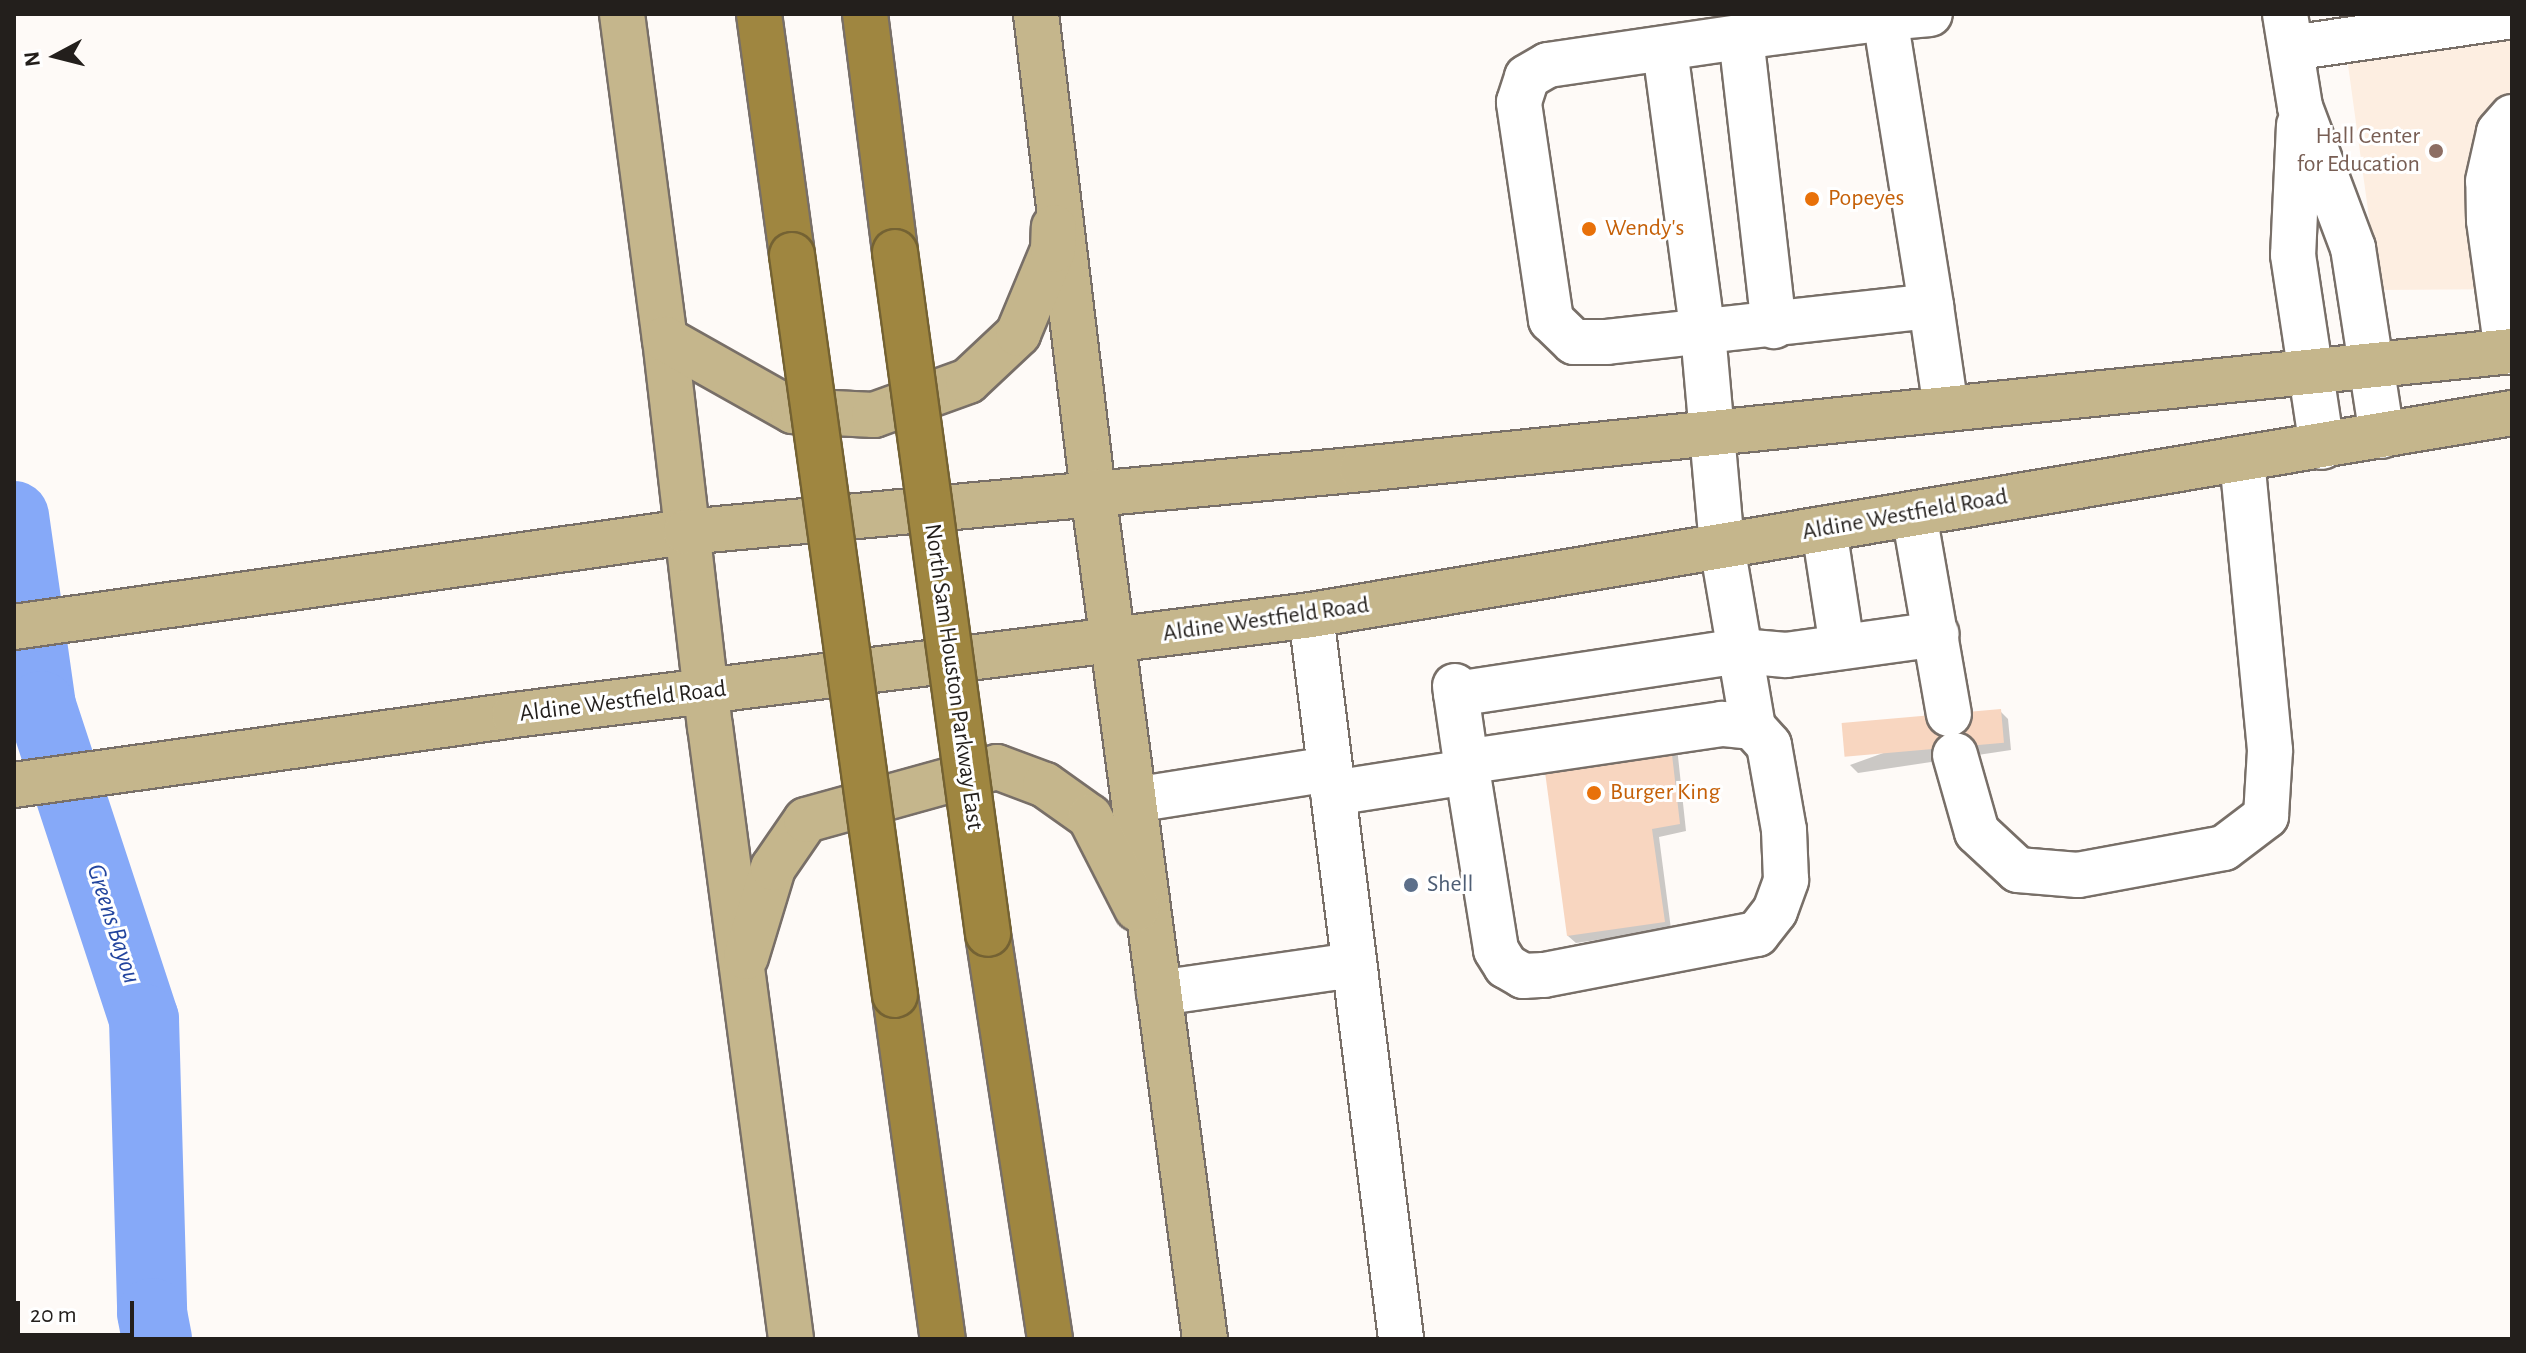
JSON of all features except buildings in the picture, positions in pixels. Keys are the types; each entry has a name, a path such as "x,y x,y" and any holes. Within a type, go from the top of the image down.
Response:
{"highway":[{"path":"759,14 943,1339"},
{"name":"North Sam Houston Parkway East","path":"865,14 988,934 1050,1339"}],"main road":[{"path":"622,14 665,339 706,692 791,1339"},
{"path":"1036,14 1093,492 1205,1339"},
{"path":"665,339 793,411 874,415 968,381 1018,334 1053,250 1058,181"},
{"path":"14,627 686,532 1711,434 2510,352"},
{"name":"Aldine Westfield Road","path":"14,785 1311,615 2512,413"},
{"path":"742,972 773,868 806,820 997,767 1045,785 1090,817 1151,937"}],"street":[{"path":"1930,14 1548,65 1527,77 1519,102 1551,320 1574,342 1774,326 1931,306"},
{"path":"2382,436 2353,248 2300,107 2288,31 2512,16"},
{"path":"1885,18 1946,409"},
{"path":"1741,37 1774,326"},
{"path":"1665,50 1703,333 1722,546 1740,651 1753,727 1769,745 1784,830 1786,880 1775,911 1757,934 1544,975 1523,976 1506,966 1496,950 1455,690 1740,651 1786,655 1937,634"},
{"path":"2300,107 2293,255 2322,447"},
{"path":"2510,352 2489,220 2488,181 2499,132 2512,117"},
{"path":"1914,514 1952,735 1977,832 2018,870 2078,875 2224,848 2266,816 2270,750 2242,459"},
{"path":"1824,529 1842,647"},
{"path":"1311,615 1401,1339"},
{"path":"1134,800 1466,767 1722,724 1753,727"},
{"path":"1159,993 1354,965"}],"shaded area":[{"name":"Hall Center for Education","path":"2341,14 2512,14 2512,289 2379,290"}],"waterway":[{"name":"Greens Bayou","path":"14,516 41,706 144,1019 152,1313 157,1339"}],"place":[{"name":"Hall Center for Education","path":"2436,151"},
{"name":"Popeyes","path":"1812,199"},
{"name":"Wendy's","path":"1589,229"},
{"name":"Burger King","path":"1594,793"},
{"name":"Shell","path":"1411,885"}]}
